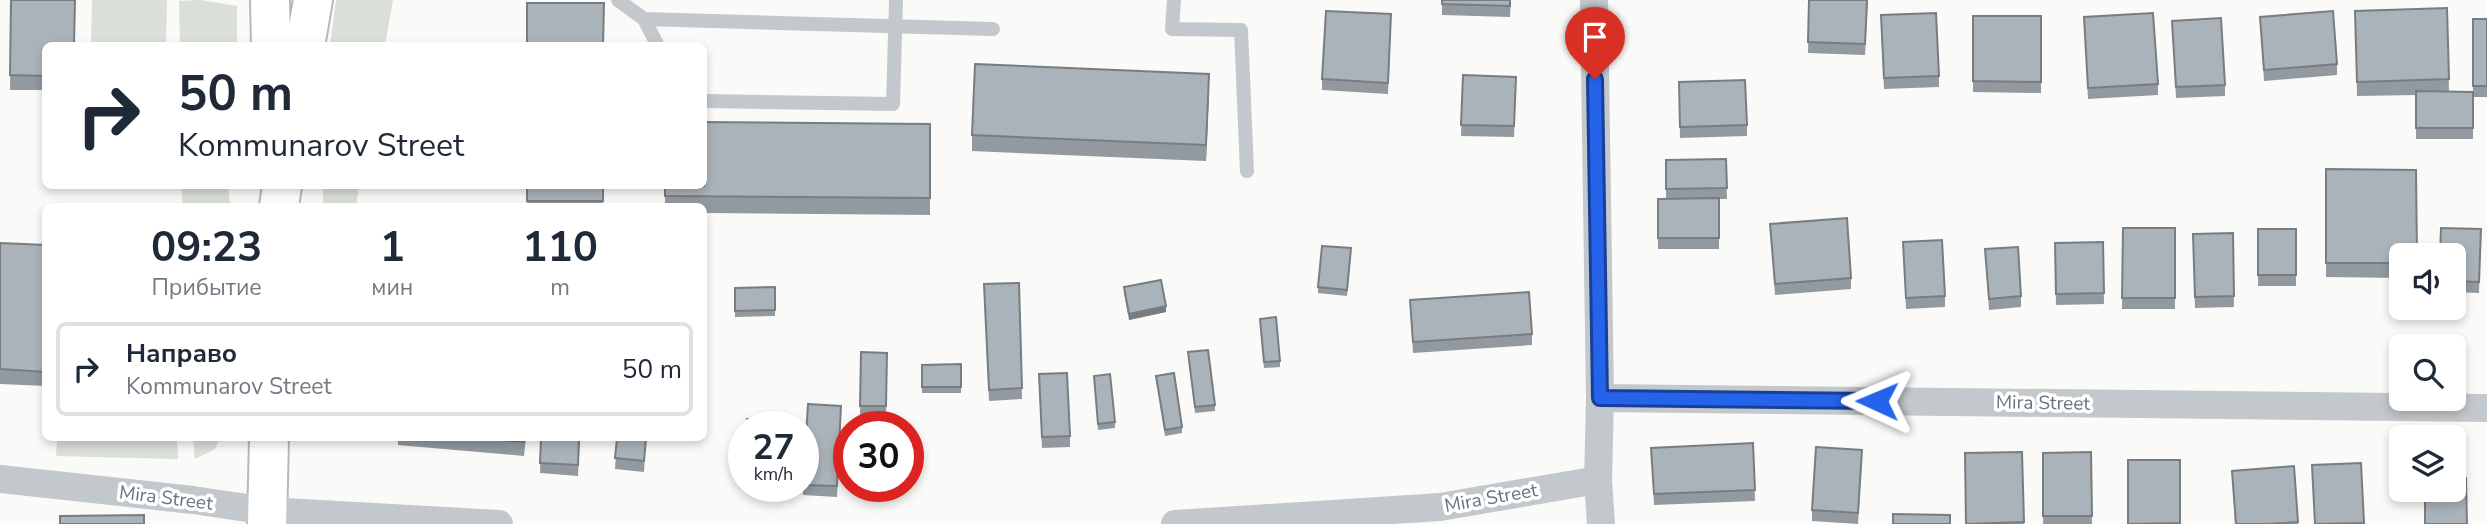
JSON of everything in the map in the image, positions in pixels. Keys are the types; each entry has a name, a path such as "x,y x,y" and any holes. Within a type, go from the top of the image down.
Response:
{"main road":[{"path":"270,0 271,42"},
{"path":"306,42 313,0"},
{"path":"267,517 269,441"}],"street":[{"path":"1594,0 1600,398 1598,480 1601,524"},
{"name":"Mira Street","path":"1600,398 2487,408"},
{"name":"Mira Street","path":"0,479 194,500 267,517 499,524"},
{"name":"Mira Street","path":"1175,524 1440,507 1598,480"}],"lane":[{"path":"618,0 644,19 656,42"},
{"path":"707,102 894,104 896,0"},
{"path":"1174,0 1172,29 1241,30 1247,171"},
{"path":"644,19 993,29"}],"shaded area":[{"path":"92,0 167,0 166,42 91,42"},
{"path":"200,0 237,6 237,42 180,42 179,1"},
{"path":"336,0 393,0 386,42 330,42"},
{"path":"182,189 228,189 230,203 182,203"},
{"path":"323,189 359,189 356,203 323,203"},
{"path":"57,441 177,441 178,459 56,456"},
{"path":"193,441 219,441 215,449 195,459"}],"building":[{"path":"11,0 75,0 74,42 42,42 42,76 10,75"},
{"path":"1442,0 1510,0 1510,6 1442,4"},
{"path":"1809,0 1867,0 1865,44 1808,42"},
{"path":"527,3 604,3 603,42 527,42"},
{"path":"2447,8 2449,79 2357,82 2355,11"},
{"path":"1326,11 1391,14 1388,83 1322,79"},
{"path":"2333,11 2337,64 2264,70 2260,17"},
{"path":"1936,13 1939,76 1884,78 1881,15"},
{"path":"2153,13 2158,84 2088,88 2084,17"},
{"path":"1973,16 2041,16 2041,82 1973,81"},
{"path":"2221,18 2225,85 2176,87 2172,21"},
{"path":"2473,19 2487,19 2487,86 2473,86"},
{"path":"975,64 1209,74 1206,145 972,135"},
{"path":"1463,75 1516,77 1514,126 1461,125"},
{"path":"1745,80 1747,125 1680,127 1679,82"},
{"path":"2416,91 2473,92 2473,128 2416,128"},
{"path":"707,122 930,124 930,198 665,196 665,189 707,189"},
{"path":"1726,159 1727,188 1666,189 1666,160"},
{"path":"2326,169 2416,170 2417,243 2389,243 2389,263 2326,263"},
{"path":"527,189 603,189 603,201 527,201"},
{"path":"1719,198 1719,238 1658,238 1658,199"},
{"path":"1847,218 1851,278 1775,284 1770,224"},
{"path":"2123,228 2175,228 2175,298 2122,298"},
{"path":"2441,228 2481,229 2479,282 2466,281 2466,243 2440,243"},
{"path":"2258,229 2296,229 2296,275 2258,275"},
{"path":"2233,233 2234,296 2195,297 2193,234"},
{"path":"1942,240 1945,296 1906,298 1903,242"},
{"path":"2103,242 2104,293 2056,294 2055,243"},
{"path":"0,243 42,245 42,372 0,369"},
{"path":"1322,246 1351,248 1347,290 1318,287"},
{"path":"2018,247 2021,296 1989,299 1985,249"},
{"path":"1161,280 1166,306 1129,314 1124,287"},
{"path":"1019,283 1022,388 989,390 984,284"},
{"path":"775,287 775,310 735,311 735,288"},
{"path":"1529,292 1532,334 1413,342 1410,300"},
{"path":"1276,317 1280,361 1264,362 1260,319"},
{"path":"1208,350 1215,405 1195,407 1188,352"},
{"path":"861,352 887,353 886,406 860,406"},
{"path":"961,364 961,387 922,387 922,365"},
{"path":"1067,373 1070,436 1042,437 1039,374"},
{"path":"1174,373 1182,427 1165,430 1156,376"},
{"path":"1110,374 1115,422 1098,424 1094,376"},
{"path":"808,404 841,406 841,411 833,411 833,486 819,485 819,411 808,411"},
{"path":"541,441 579,441 578,465 540,463"},
{"path":"617,441 646,441 644,461 615,458"},
{"path":"1753,443 1755,490 1654,494 1651,448"},
{"path":"1816,447 1862,450 1858,513 1812,510"},
{"path":"2022,452 2024,522 1966,524 1965,453"},
{"path":"2091,452 2092,516 2043,516 2043,453"},
{"path":"2128,460 2180,460 2180,523 2128,524"},
{"path":"2361,463 2364,523 2315,524 2312,465"},
{"path":"2294,466 2298,522 2236,524 2232,471"},
{"path":"2466,478 2467,524 2425,524 2425,502 2466,502"},
{"path":"1893,514 1950,515 1950,524 1893,524"},
{"path":"144,515 144,524 60,524 60,516"}],"route":[{"path":"1595,79 1600,398 1877,401"}]}
